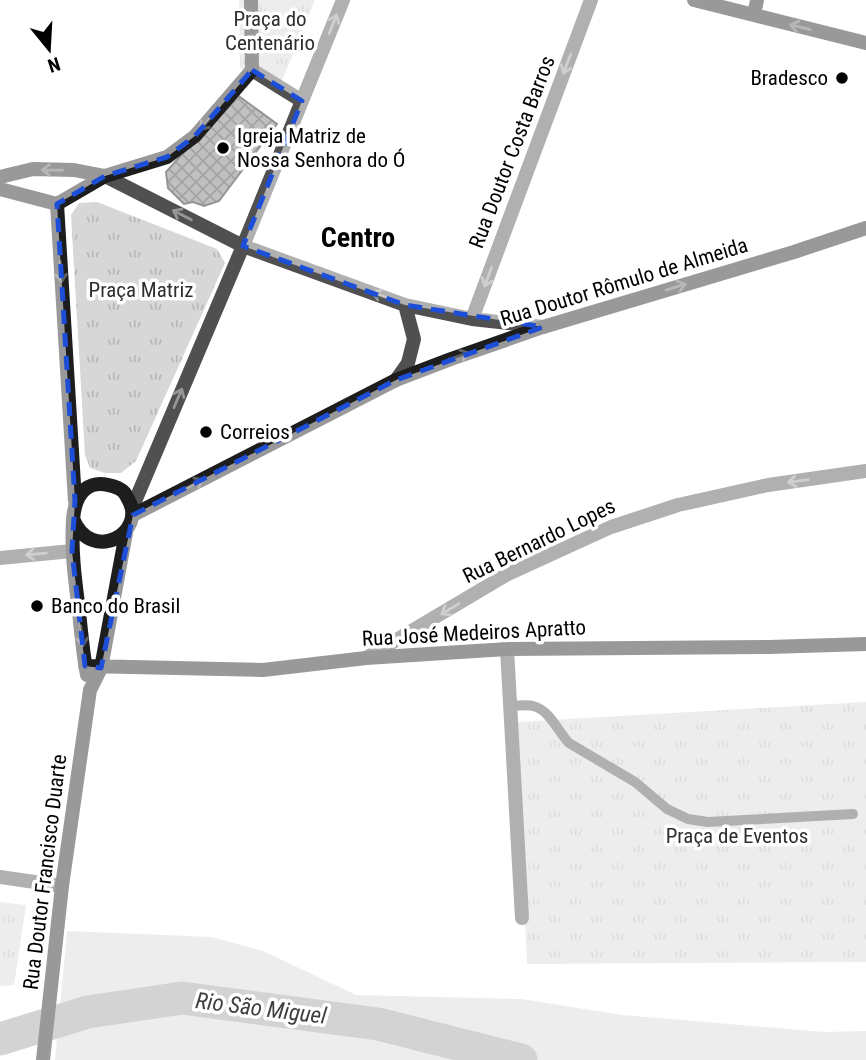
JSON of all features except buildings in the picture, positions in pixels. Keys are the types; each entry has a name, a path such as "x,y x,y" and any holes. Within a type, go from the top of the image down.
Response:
{"main road":[{"path":"0,189 57,204 105,176 167,157 195,136 252,70 251,0"},
{"path":"694,0 866,43"},
{"path":"754,15 757,0"},
{"path":"0,177 33,169 74,170 105,176"},
{"path":"57,204 74,519 83,536 100,543 110,542 126,533 133,511 123,490 106,483 88,487 75,501"},
{"name":"Rua Doutor Rômulo de Almeida","path":"133,511 396,380 543,327 866,228"},
{"name":"Rua Doutor Francisco Duarte","path":"74,519 72,551 90,690"},
{"name":"Rua Doutor Francisco Duarte","path":"43,1060 62,886 90,690 101,668 126,533"},
{"name":"Rua José Medeiros Apratto","path":"85,666 263,670 366,658 506,649 769,648 866,644"}],"street":[{"path":"133,511 343,0"},
{"name":"Rua Doutor Costa Barros","path":"472,319 591,0"},
{"path":"252,70 302,102"},
{"path":"105,176 243,246 405,305 472,319 543,327"},
{"path":"396,380 408,363 414,339 405,305"},
{"name":"Rua Bernardo Lopes","path":"366,658 506,575 611,527 704,499 768,485 866,471"},
{"path":"0,558 72,551"},
{"path":"506,649 522,918"},
{"path":"0,877 62,886"}],"lane":[{"path":"510,706 533,706 546,713 569,743 635,782 667,809 688,819 708,822 853,814"}],"highlighted area":[{"path":"252,70 302,101 243,246 405,305 543,327 396,380 133,515 101,668 85,666 72,551 75,501 57,204 105,176 167,157 195,136"}],"green space":[{"name":"Praça do Centenário","path":"239,0 315,0 279,88 240,68"},
{"name":"Praça Matriz","path":"97,202 217,249 225,263 136,461 121,473 105,473 90,468 85,455 71,215 79,203"},
{"name":"Praça de Eventos","path":"866,702 866,962 527,964 516,722"},
{"path":"0,902 26,905 14,985 0,986"},
{"path":"67,931 212,937 263,951 356,995 522,999 622,1015 824,1032 866,1031 866,1060 55,1060"}],"waterway":[{"name":"Rio São Miguel","path":"0,1039 88,1012 182,998 378,1024 521,1060"}],"place":[{"name":"Bradesco","path":"842,78"},
{"name":"Igreja Matriz de Nossa Senhora do Ó","path":"223,148"},
{"name":"Correios","path":"206,432"},
{"name":"Banco do Brasil","path":"37,606"}],"district":[{"name":"Centro","path":"358,237"}]}
